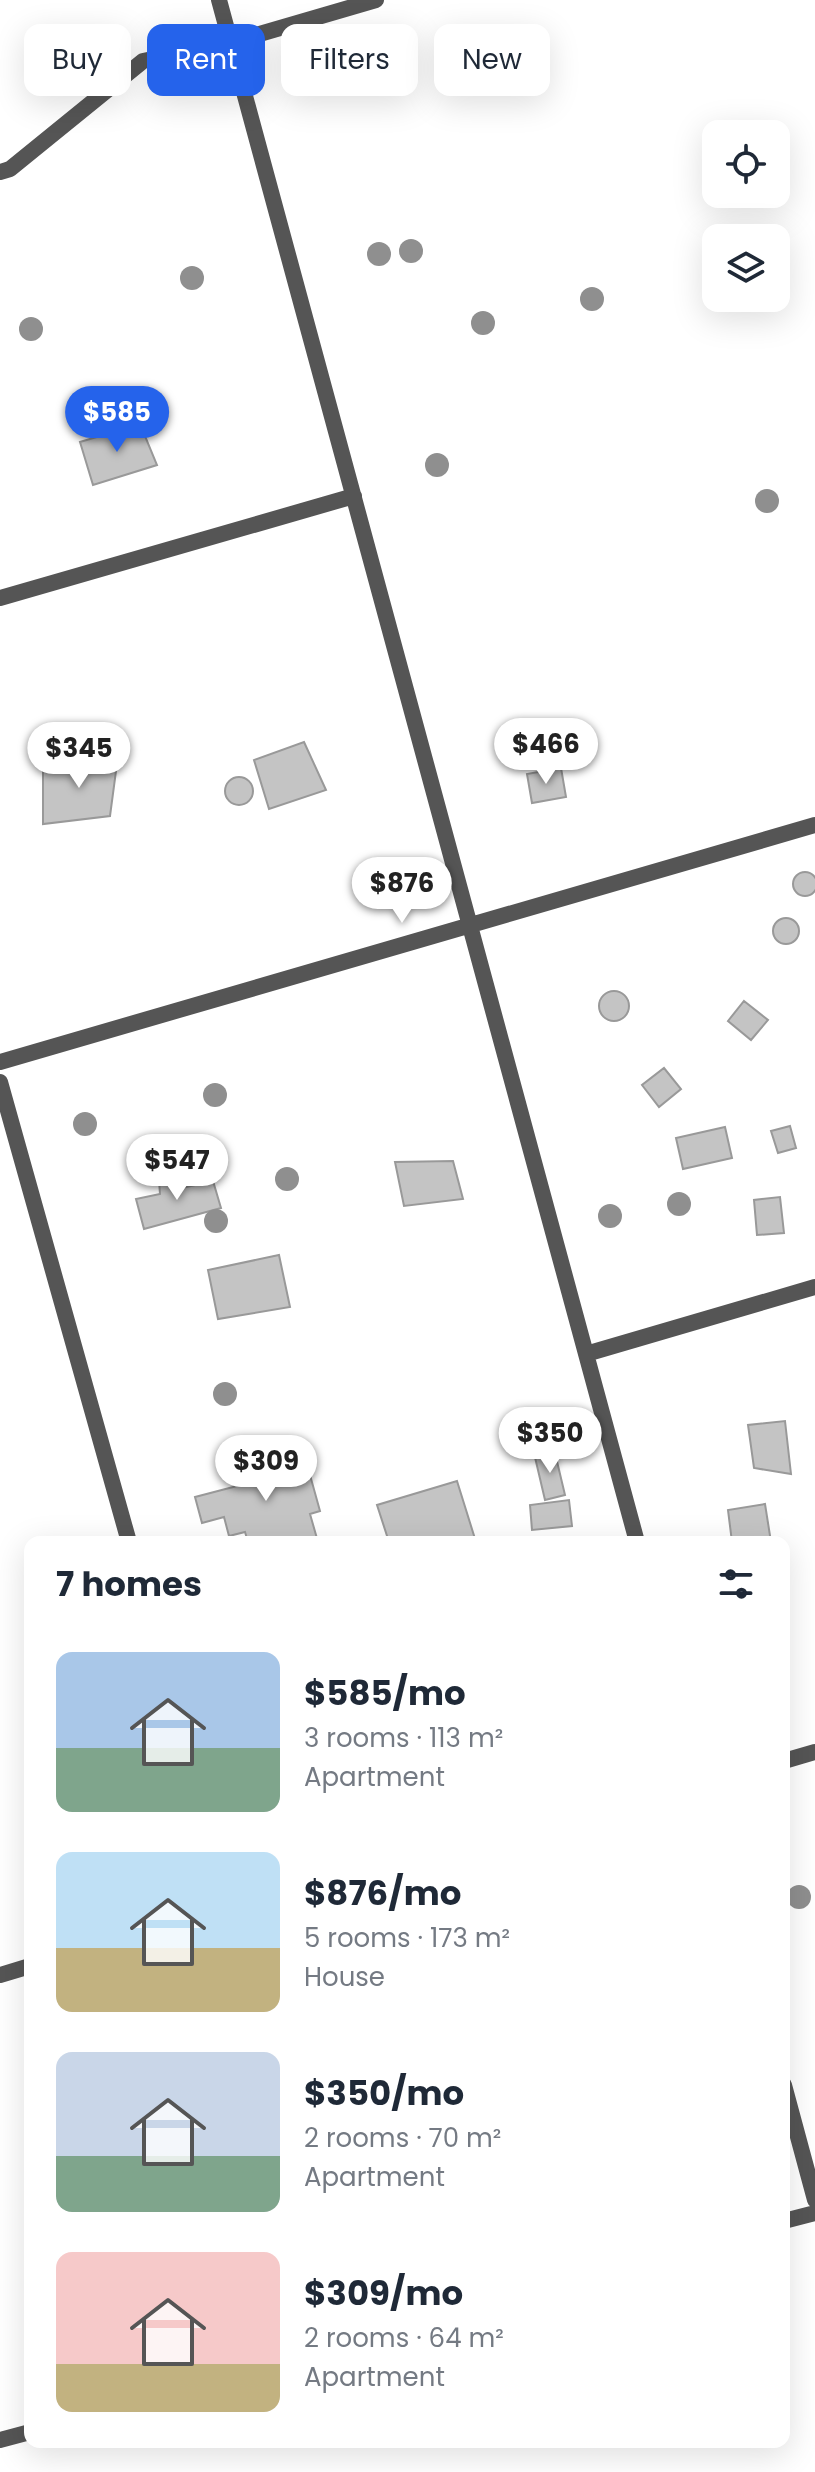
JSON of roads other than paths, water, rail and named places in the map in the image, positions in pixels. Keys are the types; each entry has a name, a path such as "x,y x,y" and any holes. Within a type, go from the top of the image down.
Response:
{"street":[{"path":"219,0 226,24"},
{"path":"265,32 376,0"},
{"path":"0,172 10,169 147,60"},
{"path":"247,96 635,1536"},
{"path":"0,598 354,496"},
{"path":"0,1062 815,825"},
{"path":"0,1082 127,1536"},
{"path":"586,1354 815,1287"},
{"path":"790,1759 815,1752"},
{"path":"0,1975 24,1968"},
{"path":"790,2107 815,2200"},
{"path":"790,2219 815,2213"},
{"path":"0,2440 24,2434"}]}
